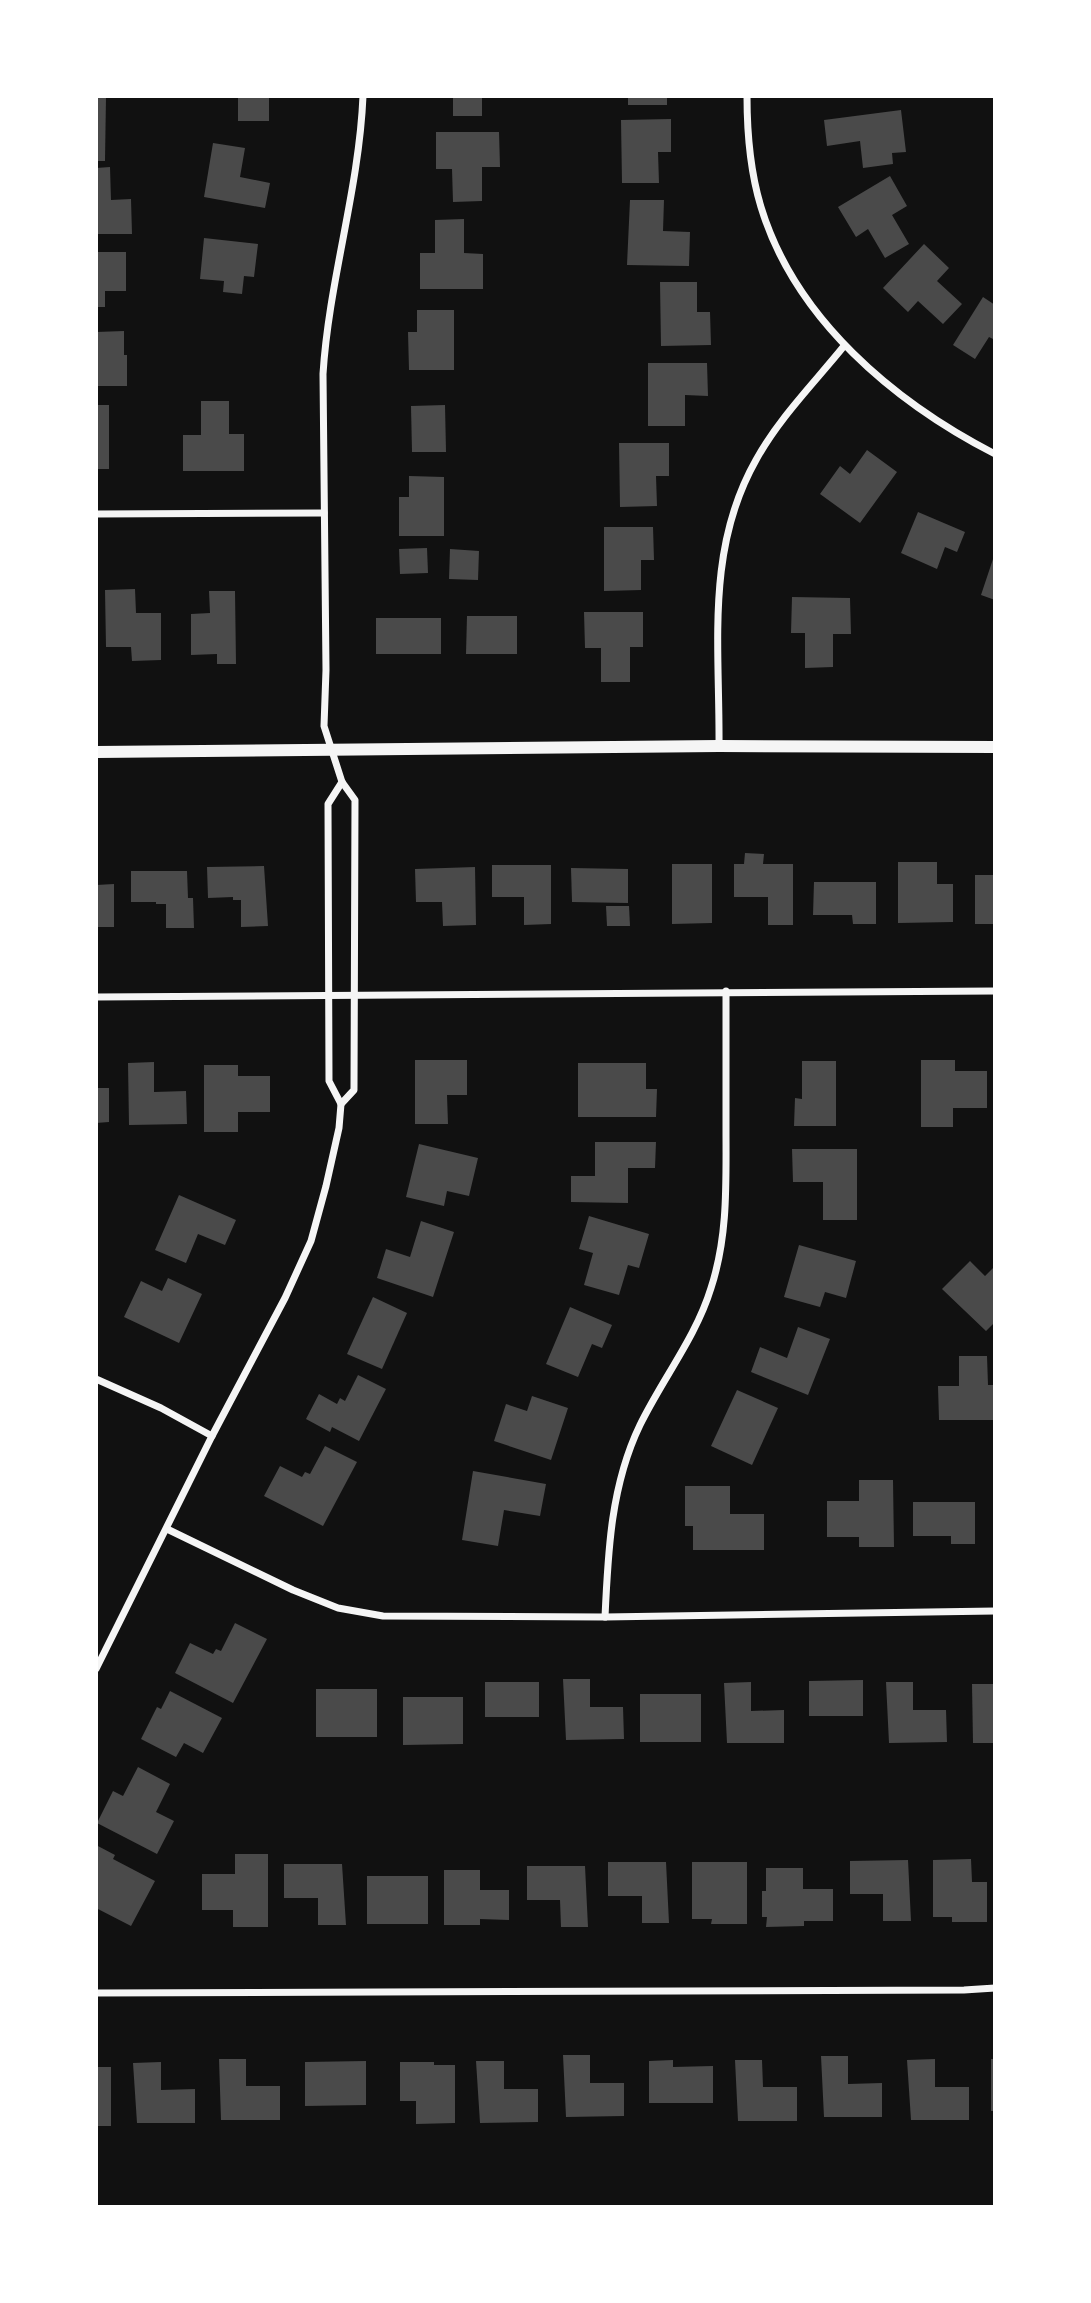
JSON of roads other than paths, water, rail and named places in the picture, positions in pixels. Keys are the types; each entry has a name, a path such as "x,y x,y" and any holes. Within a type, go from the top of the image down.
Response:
{"street":[{"path":"341,1104 354,1090 355,800 342,782 324,726 323,374 326,330 352,195 363,96"},
{"path":"747,96 749,148 762,210 775,243 802,293 844,346 926,412 995,454"},
{"path":"719,746 719,584 729,523 756,459 773,433 844,346"},
{"path":"96,514 324,513"},
{"path":"96,752 719,746 995,747"},
{"path":"96,1669 212,1436 285,1298 311,1241 337,1140 341,1104 329,1081 328,804 342,782"},
{"path":"605,1617 612,1516 629,1453 649,1407 699,1320 721,1254 726,1202 726,991"},
{"path":"96,997 995,991"},
{"path":"96,1379 161,1408 212,1436"},
{"path":"167,1529 293,1590 338,1608 383,1616 605,1617 995,1611"},
{"path":"96,1993 995,1988"}]}
